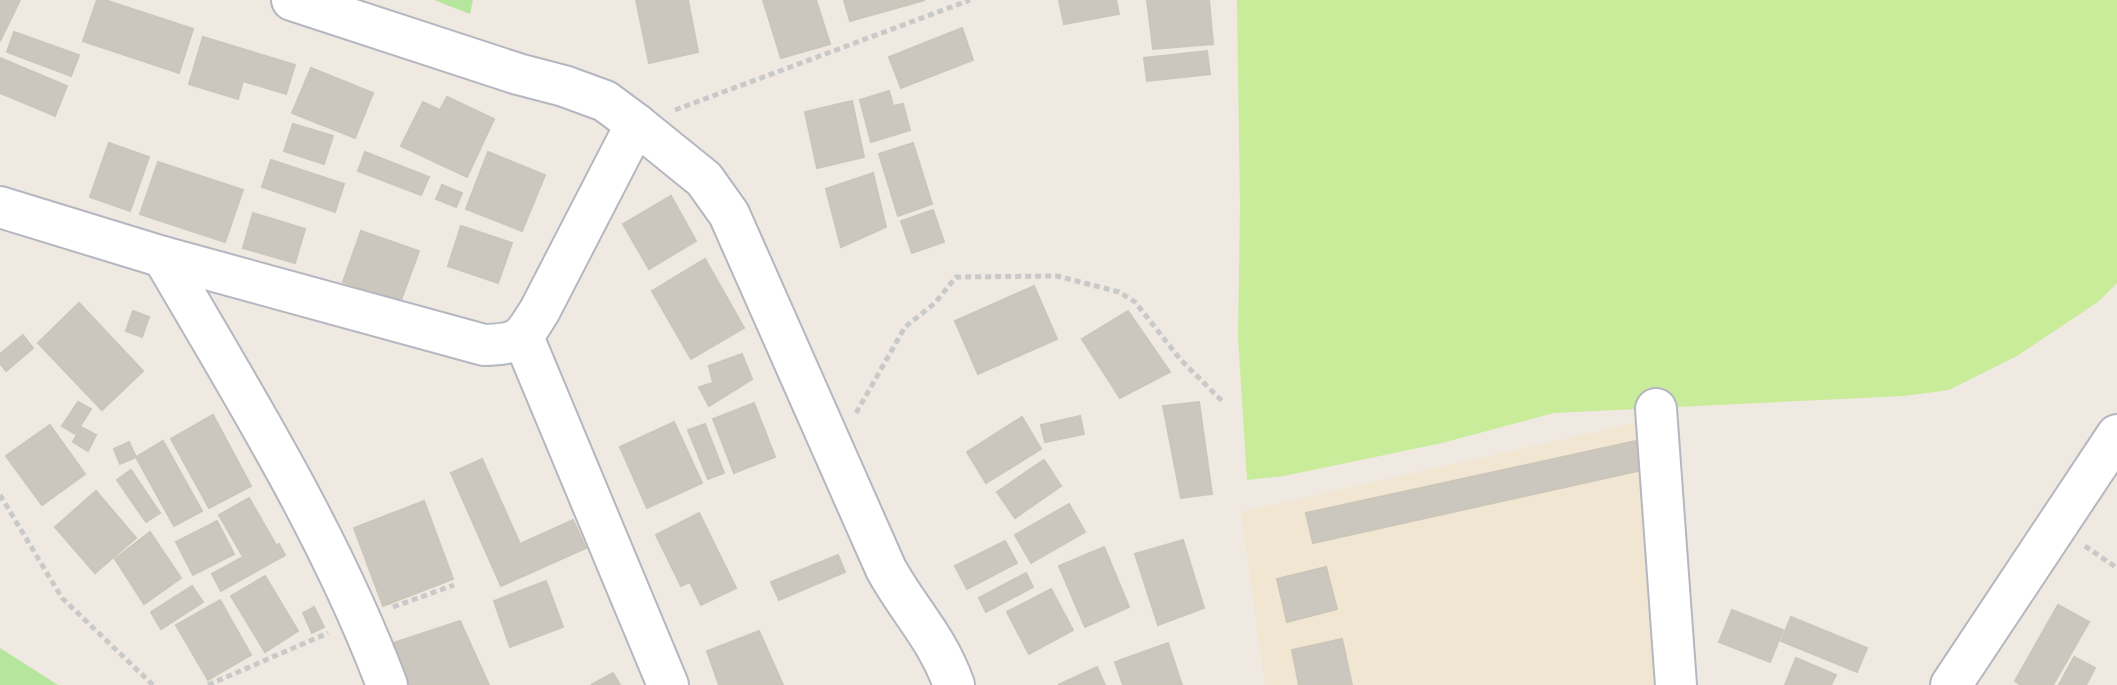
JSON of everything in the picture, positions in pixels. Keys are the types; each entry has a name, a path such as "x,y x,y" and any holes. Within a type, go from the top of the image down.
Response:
{"street":[{"path":"292,0 605,101 704,179 729,214 886,569 938,647 954,685"},
{"path":"0,207 163,257 484,345 506,345 523,337 540,310 636,124"},
{"path":"163,257 327,545 362,619 387,685"},
{"path":"523,337 668,685"},
{"path":"1656,409 1676,685"},
{"path":"1951,685 2117,435"}],"path":[{"path":"636,124 970,0"},
{"path":"832,446 851,422 905,327 935,303 956,277 1057,276 1119,292 1135,302 1180,359 1223,402"},
{"path":"0,495 62,598 153,685"},
{"path":"208,685 362,619 454,585"}],"shaded area":[{"path":"1644,421 1661,685 1265,685 1241,512"}],"green space":[{"path":"434,0 473,0 470,14"},
{"path":"1237,0 2117,0 2117,283 2098,302 2017,356 1949,390 1904,396 1554,413 1442,443 1284,476 1247,480 1238,337"},
{"path":"0,648 58,685 0,685"}],"building":[{"path":"0,0 20,0 0,41"},
{"path":"97,0 193,29 179,73 83,41"},
{"path":"636,0 688,0 698,52 649,63"},
{"path":"763,0 816,0 830,44 781,58"},
{"path":"844,0 925,0 850,21"},
{"path":"1059,0 1116,0 1119,14 1064,24"},
{"path":"1147,0 1209,0 1213,44 1153,49"},
{"path":"962,28 973,60 901,88 889,57"},
{"path":"14,32 79,55 71,76 7,52"},
{"path":"203,37 295,65 286,94 243,81 238,99 189,84"},
{"path":"1207,51 1210,74 1147,81 1144,58"},
{"path":"0,58 67,86 55,116 0,93"},
{"path":"311,68 373,93 355,138 292,113"},
{"path":"889,91 893,106 903,104 910,130 871,142 860,100"},
{"path":"447,97 494,119 467,177 401,146 423,102 440,110"},
{"path":"852,101 864,157 817,168 805,112"},
{"path":"293,124 333,136 324,164 284,151"},
{"path":"109,143 149,157 130,211 90,197"},
{"path":"913,143 932,204 898,216 879,154"},
{"path":"365,152 429,177 421,195 358,171"},
{"path":"488,152 545,175 522,231 466,209"},
{"path":"271,160 344,184 335,212 262,187"},
{"path":"158,162 243,190 225,242 140,214"},
{"path":"873,173 886,227 841,247 826,189"},
{"path":"442,185 462,193 456,207 436,199"},
{"path":"671,196 696,241 649,269 623,224"},
{"path":"933,210 944,242 912,253 901,221"},
{"path":"253,213 305,229 295,263 243,248"},
{"path":"461,226 512,243 498,283 448,266"},
{"path":"361,231 419,251 400,303 343,282"},
{"path":"705,259 744,328 691,359 652,291"},
{"path":"1034,286 1057,339 978,374 955,321"},
{"path":"79,303 143,371 102,410 38,343"},
{"path":"133,311 149,317 142,337 126,331"},
{"path":"1128,311 1170,372 1120,398 1082,339"},
{"path":"23,335 33,348 6,371 0,363 0,354"},
{"path":"742,354 752,379 709,406 699,387 713,383 709,366"},
{"path":"78,402 91,409 75,434 62,426"},
{"path":"1199,402 1212,494 1181,498 1163,406"},
{"path":"754,403 775,457 734,473 713,419"},
{"path":"213,415 251,486 209,508 171,439"},
{"path":"1080,416 1084,434 1045,442 1041,425"},
{"path":"1022,417 1041,449 986,483 967,452"},
{"path":"674,422 702,483 647,508 620,447"},
{"path":"705,424 724,473 708,479 688,430"},
{"path":"50,425 85,474 42,505 6,456"},
{"path":"81,427 96,435 88,451 73,442"},
{"path":"163,441 202,511 174,526 136,457"},
{"path":"1636,441 1642,470 1313,543 1306,513"},
{"path":"129,442 136,457 120,464 114,449"},
{"path":"482,459 520,544 573,520 586,548 501,586 451,473"},
{"path":"1044,460 1061,486 1015,518 997,492"},
{"path":"131,470 160,513 146,522 117,480"},
{"path":"96,491 136,538 95,573 55,527"},
{"path":"249,498 276,545 246,562 219,515"},
{"path":"424,501 453,579 383,606 354,528"},
{"path":"1069,504 1085,532 1031,563 1015,535"},
{"path":"699,513 736,588 701,605 690,582 681,586 656,535"},
{"path":"217,521 234,554 193,575 176,542"},
{"path":"150,532 181,578 144,604 115,559"},
{"path":"1183,540 1204,608 1158,625 1135,554"},
{"path":"1005,541 1017,563 967,589 955,566"},
{"path":"279,544 285,555 221,591 212,574 241,558 245,563"},
{"path":"1104,547 1129,607 1085,627 1059,566"},
{"path":"838,555 845,572 779,600 771,582"},
{"path":"1326,567 1337,609 1287,622 1277,579"},
{"path":"1026,573 1033,587 986,612 979,598"},
{"path":"265,576 298,631 265,652 231,596"},
{"path":"546,581 563,627 510,647 494,601"},
{"path":"192,586 203,602 161,629 151,612"},
{"path":"1051,589 1073,630 1029,654 1007,612"},
{"path":"220,600 251,655 208,680 176,625"},
{"path":"2058,605 2089,622 2053,685 2021,685 2015,681"},
{"path":"314,607 324,627 312,633 303,613"},
{"path":"1732,610 1783,630 1770,662 1719,642"},
{"path":"1791,617 1867,648 1857,672 1781,641"},
{"path":"460,621 489,685 402,685 387,645"},
{"path":"759,631 783,685 719,685 707,651"},
{"path":"1342,639 1352,685 1299,685 1292,650"},
{"path":"1168,643 1182,685 1123,685 1115,662"},
{"path":"2074,657 2095,668 2086,685 2059,685"},
{"path":"1796,658 1836,675 1831,685 1785,685"},
{"path":"1097,667 1105,685 1058,685"},
{"path":"613,673 620,685 591,685"}]}
